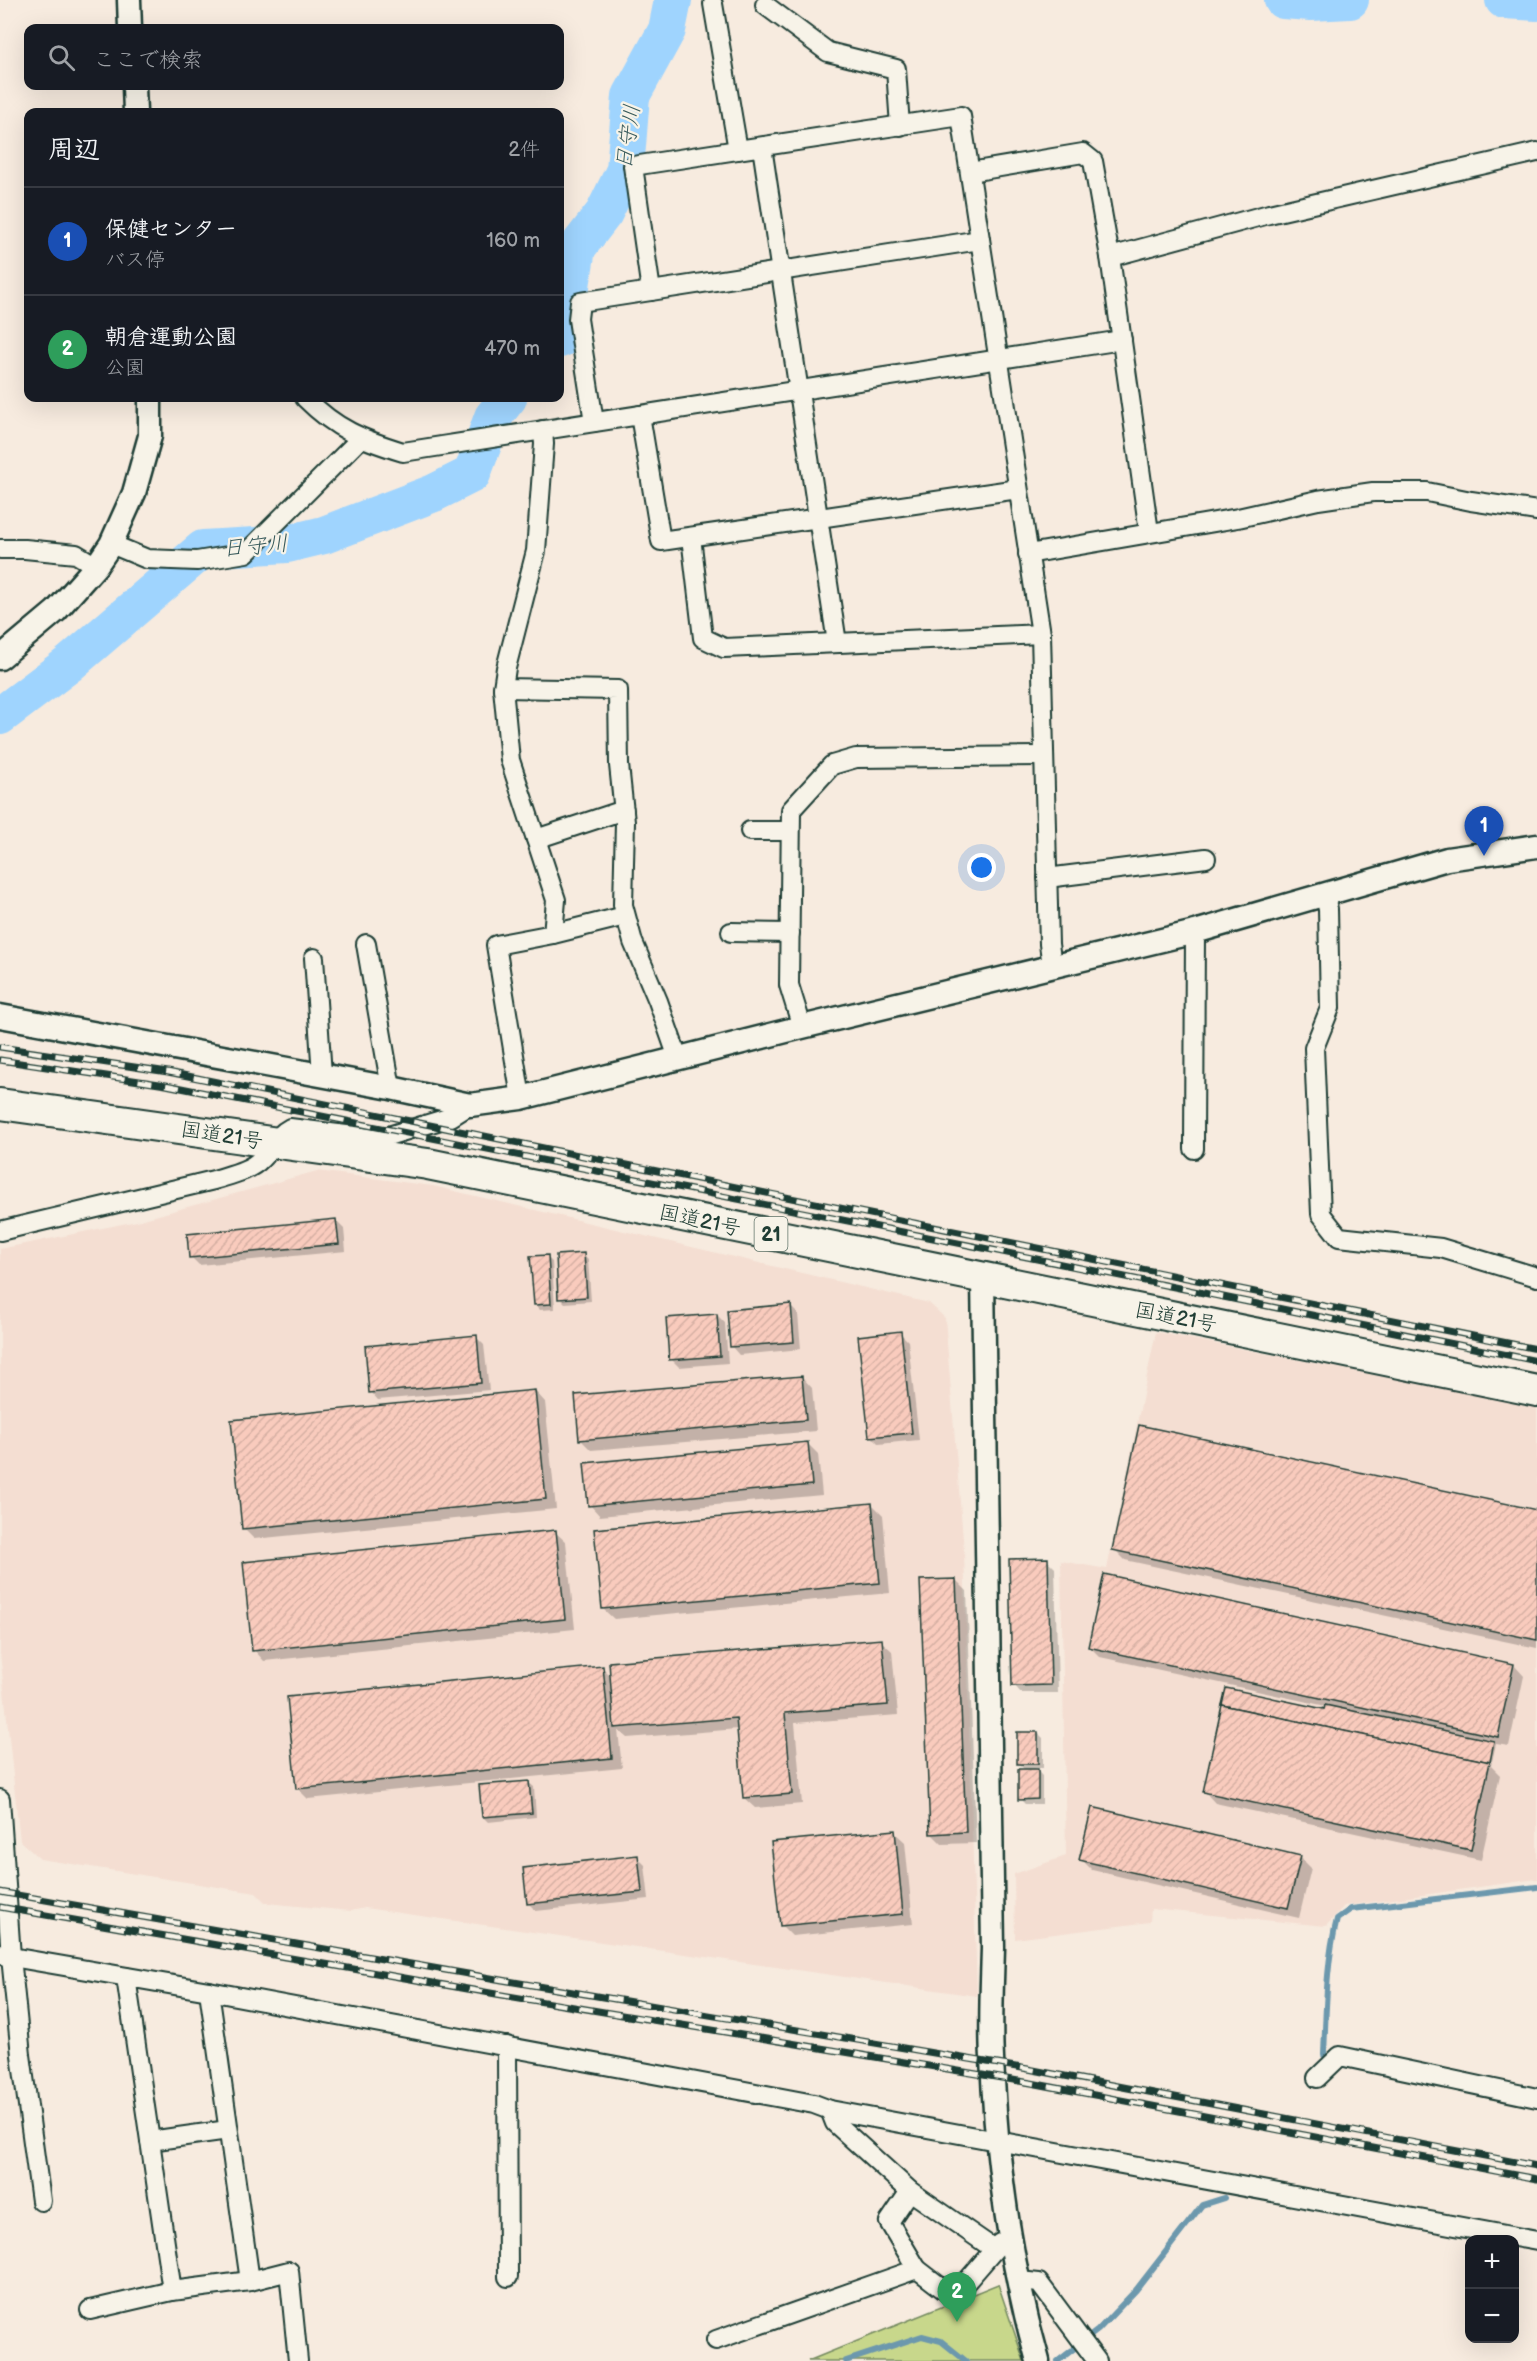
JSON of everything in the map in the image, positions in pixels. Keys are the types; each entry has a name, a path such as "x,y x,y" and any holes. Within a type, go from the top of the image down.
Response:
{"highway":[{"name":"国道21号","path":"0,1104 428,1164 1537,1391"}],"street":[{"path":"129,0 130,24"},
{"path":"713,4 738,150"},
{"path":"765,5 828,52 896,69 900,126"},
{"path":"134,90 135,108"},
{"path":"651,291 633,166 961,116 1041,634 1047,878 1052,966"},
{"path":"762,147 837,643"},
{"path":"1110,257 1247,220 1537,152"},
{"path":"970,172 1083,153 1093,161 1110,257 1149,532"},
{"path":"594,422 578,319 580,302 980,240"},
{"path":"309,402 322,414 360,439 403,452 1122,340"},
{"path":"0,658 56,611 96,566 111,544 134,493 150,436 150,402"},
{"path":"640,416 661,541 1018,489"},
{"path":"543,430 544,444 536,551 503,688 510,760 556,900 553,933"},
{"path":"111,544 147,559 197,561 246,553 360,439"},
{"path":"1028,554 1238,518 1318,500 1373,492 1427,492 1537,511"},
{"path":"691,537 703,638 724,648 1041,634"},
{"path":"0,549 26,549 76,555 96,566"},
{"path":"503,688 618,690 619,765 624,810 623,905 633,942 658,1001 678,1058"},
{"path":"802,1027 789,985 791,810 832,765 856,758 1044,756"},
{"path":"536,839 624,810"},
{"path":"750,831 790,831"},
{"path":"0,1016 392,1088 470,1105 521,1098 1195,932 1447,859 1537,846"},
{"path":"1047,878 1206,858"},
{"path":"1324,894 1328,909 1330,1008 1314,1048 1321,1214 1339,1237 1441,1248 1537,1277"},
{"path":"521,1098 496,945 625,916"},
{"path":"731,932 790,933"},
{"path":"1194,1149 1195,932"},
{"path":"366,944 392,1088"},
{"path":"314,958 322,1075"},
{"path":"0,1231 214,1180 241,1171 260,1161 281,1132 290,1128 378,1139 451,1117 470,1105"},
{"path":"983,1278 993,1948 991,2056 998,2141 1002,2244 1019,2281 1038,2361"},
{"path":"0,1799 6,1956 41,2201"},
{"path":"6,1956 507,2046 802,2102 830,2110 1537,2241"},
{"path":"126,1977 172,2291"},
{"path":"208,1991 250,2281"},
{"path":"507,2046 508,2277"},
{"path":"1317,2078 1340,2056 1537,2098"},
{"path":"830,2110 835,2123 910,2191 1002,2244"},
{"path":"150,2141 228,2130"},
{"path":"910,2191 889,2222 917,2269 947,2292 967,2281 1002,2244"},
{"path":"716,2340 917,2269"},
{"path":"90,2310 172,2291 250,2281 289,2271 298,2361"},
{"path":"1019,2281 1039,2283 1097,2361"}],"shaded area":[{"path":"317,1171 433,1186 929,1303 945,1318 964,1551 977,1996 365,1908 351,1911 266,1903 256,1893 40,1859 20,1841 0,1653 0,1249 137,1221"},
{"path":"1156,1332 1537,1407 1537,1879 1344,1906 1326,1926 1151,1909 1150,1922 1015,1939 1014,1874 1066,1856 1061,1561 1107,1569"}],"green space":[{"path":"998,2284 1024,2361 808,2361"}],"building":[{"path":"336,1219 339,1244 189,1258 187,1234"},
{"path":"584,1253 587,1297 558,1299 556,1255"},
{"path":"548,1255 551,1304 534,1305 530,1256"},
{"path":"791,1304 794,1342 730,1347 727,1310"},
{"path":"717,1314 720,1356 669,1360 666,1318"},
{"path":"901,1331 912,1433 869,1437 858,1336"},
{"path":"477,1335 481,1383 369,1393 365,1346"},
{"path":"802,1376 806,1420 579,1440 575,1395"},
{"path":"535,1390 546,1499 242,1529 231,1420"},
{"path":"1139,1425 1537,1510 1537,1640 1112,1550"},
{"path":"808,1442 812,1485 588,1506 584,1463"},
{"path":"872,1503 880,1583 602,1609 594,1529"},
{"path":"556,1530 565,1619 252,1651 243,1562"},
{"path":"1048,1558 1051,1685 1012,1686 1009,1559"},
{"path":"1104,1574 1514,1664 1498,1737 1088,1647"},
{"path":"956,1579 966,1832 930,1834 920,1580"},
{"path":"882,1639 888,1705 785,1713 792,1794 743,1798 736,1718 614,1728 609,1662"},
{"path":"603,1666 612,1758 296,1789 287,1697"},
{"path":"1226,1688 1324,1709 1325,1705 1494,1741 1490,1762 1222,1705"},
{"path":"1222,1705 1490,1762 1471,1850 1203,1792"},
{"path":"1017,1732 1038,1732 1038,1764 1017,1764"},
{"path":"1018,1769 1038,1769 1038,1799 1018,1800"},
{"path":"529,1781 532,1813 482,1817 479,1785"},
{"path":"1092,1807 1301,1856 1288,1908 1079,1860"},
{"path":"895,1830 903,1914 780,1926 771,1842"},
{"path":"638,1855 642,1892 527,1904 523,1868"}],"waterway":[{"name":"日守川","path":"564,327 577,248 604,213 625,170 631,96 667,30 673,0"},
{"path":"1283,0 1311,2 1350,0"},
{"path":"1504,0 1537,2"},
{"name":"日守川","path":"0,716 69,664 203,549 287,544 324,535 434,493 472,474 493,417 505,402"},
{"path":"1324,2055 1329,1970 1337,1919 1351,1909 1537,1887"},
{"path":"1058,2361 1098,2330 1136,2290 1202,2205 1224,2198"},
{"path":"846,2361 922,2336 941,2341 966,2361"}],"railway":[{"path":"0,1047 168,1072 1537,1349"},
{"path":"0,1060 166,1085 1537,1361"},
{"path":"0,1892 1028,2069 1537,2166"},
{"path":"0,1907 496,1994 1031,2083 1537,2179"}],"place":[{"name":"保健センター","path":"1484,856"},
{"name":"朝倉運動公園","path":"957,2322"}]}
